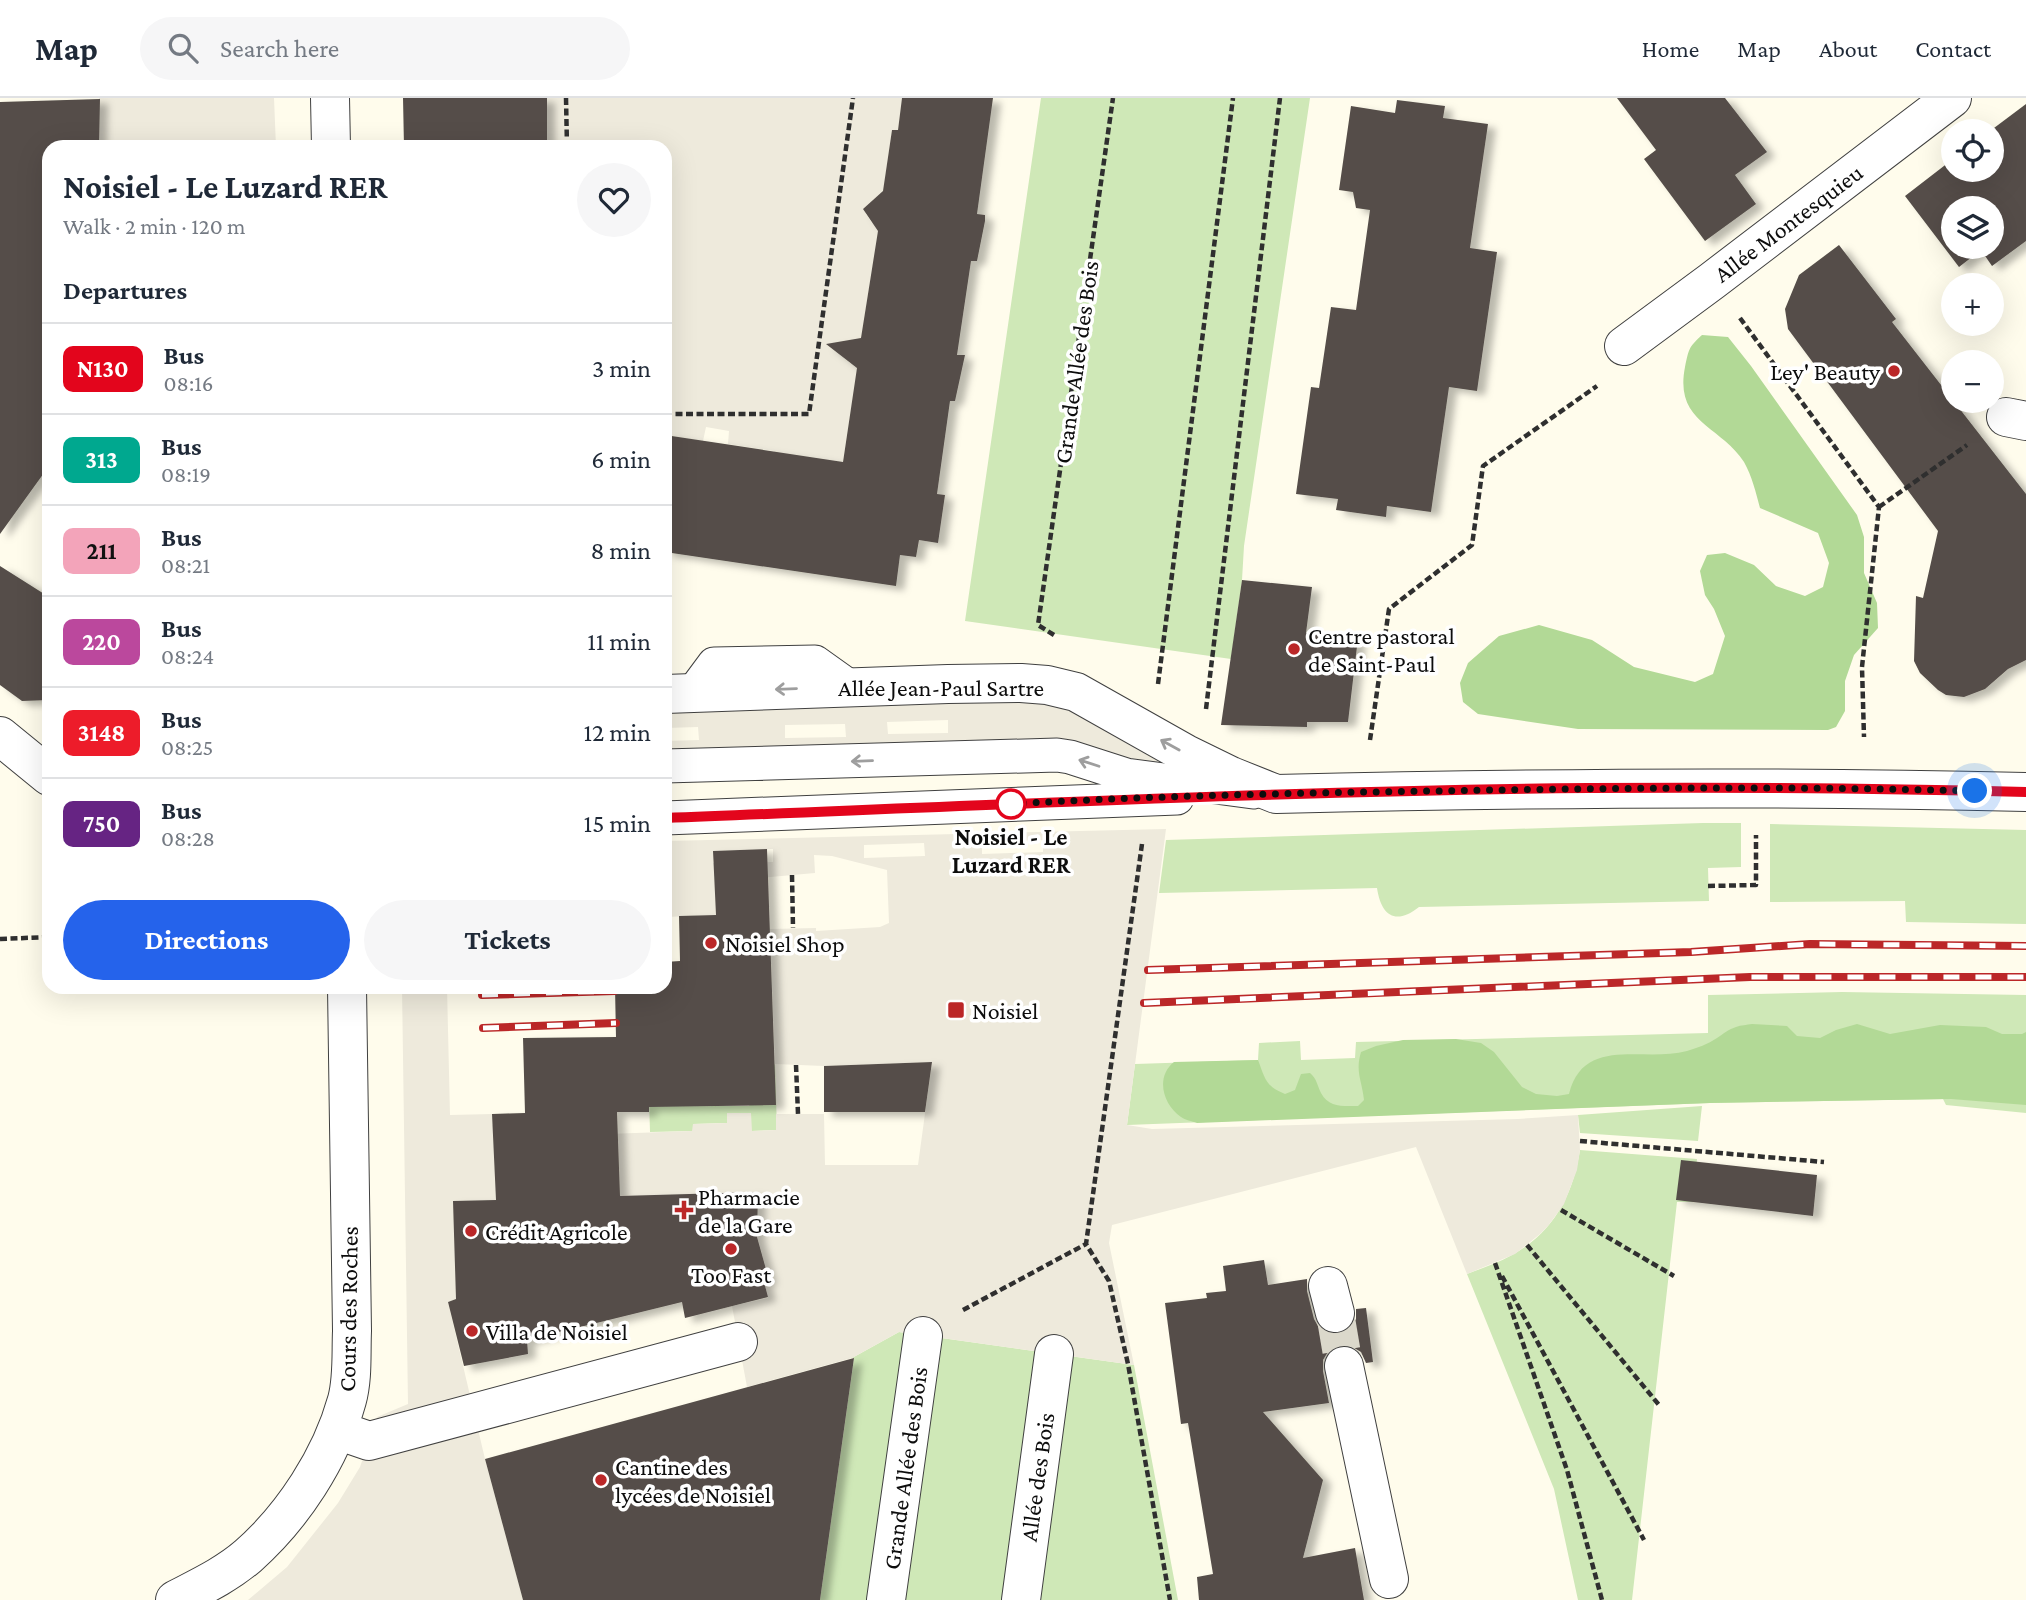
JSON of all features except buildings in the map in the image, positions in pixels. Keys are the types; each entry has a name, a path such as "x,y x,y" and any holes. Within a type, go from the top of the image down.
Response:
{"street":[{"path":"330,98 331,140"},
{"name":"Allée Montesquieu","path":"1624,346 1952,98"},
{"name":"Allée Jean-Paul Sartre","path":"680,693 1009,683 1047,685 1076,692 1231,776 1276,794 1587,788 1846,788 2026,792"},
{"path":"0,736 42,770"},
{"name":"Cours des Roches","path":"174,1600 215,1580 247,1556 276,1526 299,1499 328,1450 348,1399 351,1376 351,1195 347,994"},
{"name":"Grande Allée des Bois","path":"886,1600 923,1336"},
{"path":"337,1430 369,1441 738,1342"},
{"name":"Allée des Bois","path":"1021,1600 1054,1354"},
{"path":"1344,1366 1389,1579"}],"lane":[{"path":"672,766 1057,755 1126,775 1276,794"},
{"name":"Allée Jean-Paul Sartre","path":"672,818 1276,794"}],"path":[{"path":"566,98 567,140"},
{"path":"672,414 808,414 853,98"},
{"name":"Grande Allée des Bois","path":"1062,640 1038,625 1113,98"},
{"path":"1154,736 1233,98"},
{"path":"1205,715 1280,98"},
{"path":"1712,281 1879,507 1862,667 1864,737"},
{"path":"1370,740 1389,609 1472,545 1483,466 1602,383 1624,346"},
{"path":"1879,507 2016,419"},
{"path":"1150,799 1086,1244 1109,1281 1128,1364 1170,1600"},
{"path":"1708,886 1756,885 1756,828"},
{"path":"792,876 793,928"},
{"path":"0,939 42,937"},
{"path":"796,1065 798,1114"},
{"path":"1580,1140 1824,1162"},
{"path":"1561,1210 1674,1276"},
{"path":"1527,1245 1659,1405"},
{"path":"1602,1600 1567,1470 1495,1263 1644,1540"}],"green space":[{"path":"1041,98 1310,98 1244,546 1231,659 965,621"},
{"path":"1702,335 1728,337 1857,515 1864,537 1864,573 1877,603 1878,628 1854,655 1845,681 1845,711 1836,727 1828,730 1578,729 1478,714 1463,702 1460,683 1468,663 1499,636 1539,625 1592,640 1634,667 1695,682 1713,674 1725,636 1705,595 1700,571 1707,555 1725,553 1754,565 1776,586 1805,596 1823,587 1829,563 1818,533 1760,508 1744,462 1723,439 1701,422 1686,400 1683,386 1687,356"},
{"path":"1741,823 1741,867 1708,868 1709,901 1419,907 1403,916 1396,916 1386,911 1377,888 1159,893 1166,840"},
{"path":"1770,824 2026,830 2026,924 1906,922 1905,901 1770,902"},
{"path":"1842,992 2026,995 2026,1113 1946,1105 1943,1099 1710,1103 1127,1125 1135,1064 1258,1060 1259,1043 1300,1041 1301,1060 1355,1058 1356,1042 1708,1033 1708,995"},
{"path":"1752,1024 1787,1026 1797,1036 1820,1038 1857,1024 1890,1034 1940,1025 1986,1027 2002,1034 2026,1032 2026,1105 1951,1099 1710,1103 1197,1123 1175,1112 1166,1098 1163,1083 1168,1068 1174,1062 1258,1060 1267,1081 1278,1091 1285,1094 1295,1090 1301,1074 1310,1073 1328,1101 1337,1105 1358,1106 1364,1100 1359,1071 1361,1052 1403,1040 1456,1039 1481,1043 1494,1052 1522,1087 1536,1094 1557,1096 1569,1094 1577,1076 1588,1064 1601,1058 1687,1051 1710,1042 1733,1028"},
{"path":"775,1064 777,1130 751,1131 727,1113 727,1123 693,1124 693,1131 650,1132 649,1098 690,1106 749,1106"},
{"path":"1702,1106 1698,1141 1580,1133 1578,1115"},
{"path":"1580,1150 1697,1159 1693,1202 1677,1202 1632,1600 1578,1600 1554,1489 1467,1274 1496,1263 1527,1246 1550,1224 1566,1197"},
{"path":"899,1332 1134,1365 1178,1600 820,1600 852,1358"}],"shaded area":[{"path":"99,98 274,98 276,140 99,140"},
{"path":"547,98 902,98 898,130 892,130 885,178 887,201 866,214 872,223 883,225 872,269 864,320 866,341 841,349 843,357 850,363 863,365 851,409 840,480 773,459 774,451 728,444 729,431 706,427 703,441 672,436 672,140 547,140"},
{"path":"1013,698 1064,704 1177,767 672,754 672,741 699,740 698,727 672,728 672,711","holes":["948,720 948,733 888,734 887,722","845,724 846,737 785,738 785,725"]},
{"path":"1166,829 1127,1125 1152,1129 1578,1115 1580,1150 1577,1170 1564,1204 1540,1234 1515,1254 1467,1274 1416,1147 1112,1225 1109,1243 1134,1365 899,1332 852,1358 747,1387 732,1306 768,1298 764,1282 769,1280 456,1299 448,1302 485,1459 523,1600 248,1600 287,1567 338,1503 360,1467 377,1417 408,1404 402,994 447,994 450,1115 492,1114 494,1138 692,1131 693,1124 727,1123 727,1113 751,1113 752,1131 776,1130 776,1114 824,1114 825,1165 918,1165 932,1062 824,1066 775,1064 770,929 816,928 816,931 880,927 889,923 887,870 832,856 814,855 815,873 747,879 742,914 672,917 672,841","holes":["1043,840 1043,852 982,854 982,841","924,843 925,856 864,858 864,845","773,849 773,862 713,863 713,851"]}],"tunnel":[{"path":"1335,1313 1344,1366"}],"railway":[{"path":"1148,970 1691,952 1810,944 2026,946"},
{"path":"1144,1003 1750,977 2026,977"},
{"path":"482,995 515,994"},
{"path":"483,1028 616,1023"}],"bus line":[{"name":"N130","path":"672,818 1409,791 1846,788 2026,792"}],"place":[{"name":"Ley' Beauty","path":"1894,371"},
{"name":"Centre pastoral de Saint-Paul","path":"1294,649"},
{"name":"Noisiel - Le Luzard RER","path":"1011,804"},
{"name":"Noisiel Shop","path":"711,943"},
{"name":"Noisiel","path":"956,1010"},
{"name":"Pharmacie de la Gare","path":"684,1210"},
{"name":"Crédit Agricole","path":"471,1231"},
{"name":"Too Fast","path":"731,1249"},
{"name":"Villa de Noisiel","path":"472,1331"},
{"name":"Cantine des lycées de Noisiel","path":"601,1480"}],"route":[{"path":"1011,804 1276,794 1587,788 1975,791"}]}
